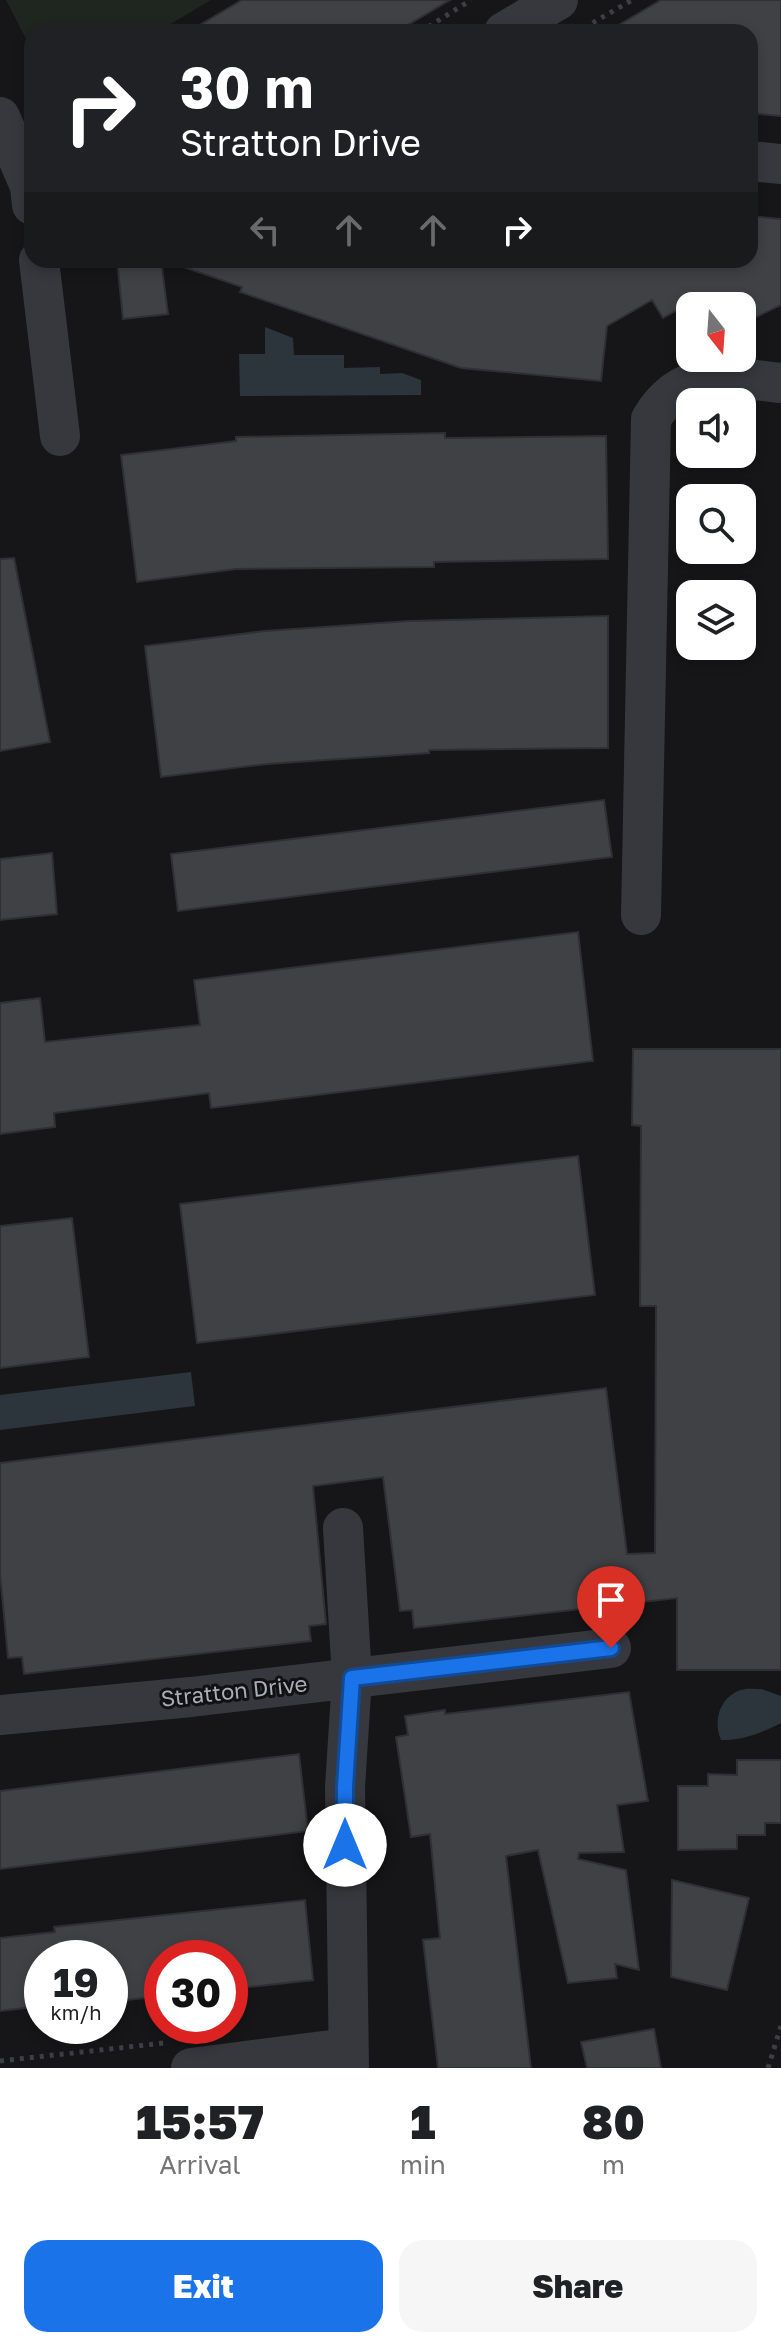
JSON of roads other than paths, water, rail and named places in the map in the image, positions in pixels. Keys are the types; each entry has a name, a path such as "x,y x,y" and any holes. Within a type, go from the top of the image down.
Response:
{"street":[{"path":"518,24 558,0"},
{"path":"0,118 24,172"},
{"path":"758,162 781,164"},
{"path":"40,268 60,436"},
{"path":"641,915 651,419 662,399 678,387 722,376 781,383"},
{"path":"191,2068 348,2058 345,1787 352,1678 343,1528"},
{"name":"Stratton Drive","path":"0,1715 191,1697 611,1648"}]}
